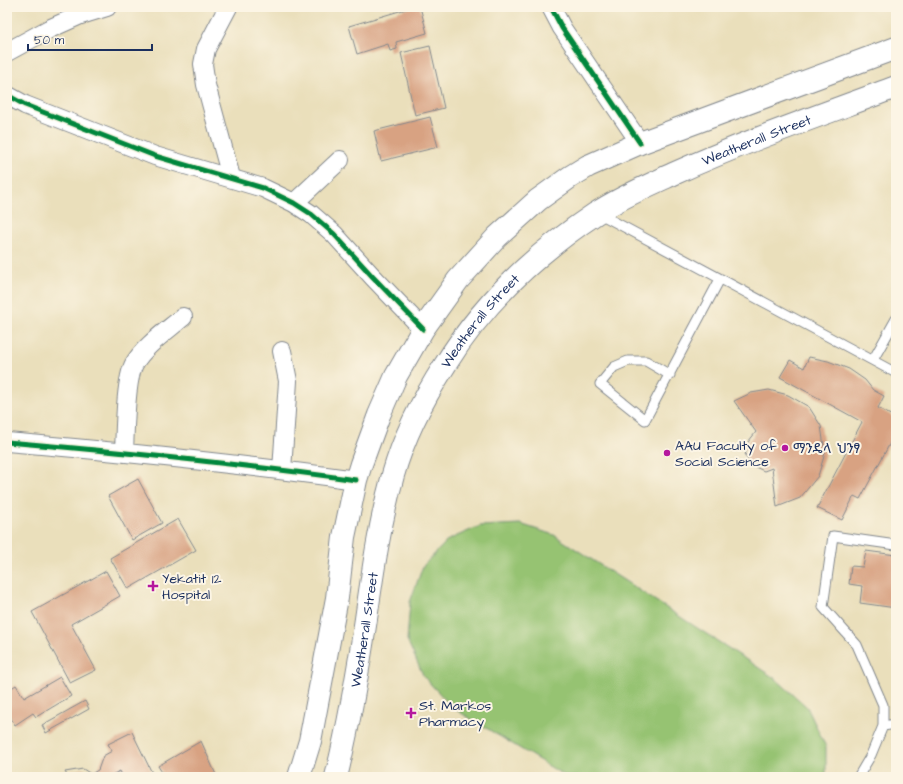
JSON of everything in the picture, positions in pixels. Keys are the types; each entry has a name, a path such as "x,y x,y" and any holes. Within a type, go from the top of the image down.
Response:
{"main road":[{"path":"299,777 312,733 336,598 344,536 356,480 396,376 423,329 458,280 497,238 538,200 588,166 640,142 896,48"},
{"name":"Weatherall Street","path":"336,777 342,752 378,540 394,473 410,428 429,391 471,325 539,255 596,213 654,183 717,154 896,87"}],"street":[{"path":"7,52 49,29 107,7"},
{"path":"228,7 206,49 203,64 206,84 231,178"},
{"path":"551,7 562,28 640,142"},
{"path":"7,95 25,105 155,156 263,188 294,203 311,214 334,234 423,329"},
{"path":"294,203 340,160"},
{"path":"124,452 126,408 130,374 134,364 146,349 183,317"},
{"path":"282,351 288,381 282,470"},
{"path":"7,442 124,452 356,480"}],"lane":[{"path":"596,213 896,373"},
{"path":"670,375 646,361 628,361 614,367 600,384 645,420 670,375 720,279"},
{"path":"873,360 896,319"},
{"path":"858,777 871,755 884,726 883,705 857,645 823,607 833,536 896,545"},
{"path":"884,726 896,724"}],"green space":[{"path":"520,524 554,535 776,679 807,707 826,747 826,777 567,777 453,708 424,677 407,640 410,602 423,566 448,540 480,526"}],"building":[{"path":"413,7 420,7 427,33 396,42 397,49 390,51 388,44 357,54 349,26"},
{"path":"430,46 444,108 415,115 401,53"},
{"path":"430,117 438,147 381,161 374,131"},
{"path":"809,357 828,361 849,369 865,380 873,390 884,396 878,408 896,418 896,432 860,499 854,496 842,520 817,508 862,422 780,377 790,360 804,368"},
{"name":"ማንዴላ ህንፃ","path":"769,390 788,395 809,407 821,426 825,453 818,476 800,498 777,507 772,468 764,471 753,466 745,456 748,442 756,432 734,401 751,393"},
{"path":"138,479 162,523 132,540 108,496"},
{"path":"178,519 196,550 128,589 110,558"},
{"path":"866,551 896,555 896,608 860,603 862,586 849,584 851,566 863,567"},
{"path":"106,571 120,596 71,624 96,670 70,683 32,612"},
{"path":"60,677 71,696 36,717 33,713 15,725 7,711 7,691 16,685 24,698"},
{"path":"85,701 89,709 46,733 42,725"},
{"path":"132,732 154,777 123,777 120,771 107,777 68,777 65,772 83,769 91,774 98,770 103,756 112,751 108,744"},
{"path":"201,741 217,777 165,777 158,766"}],"cycle path":[{"path":"551,7 562,28 640,143"},
{"path":"7,95 25,105 155,156 263,188 294,203 311,214 334,234 423,329"},
{"path":"7,442 182,459 356,480"}],"place":[{"name":"ማንዴላ ህንፃ","path":"785,448"},
{"name":"AAU Faculty of Social Science","path":"667,453"},
{"name":"Yekatit 12 Hospital","path":"153,586"},
{"name":"St. Markos Pharmacy","path":"411,713"}]}
